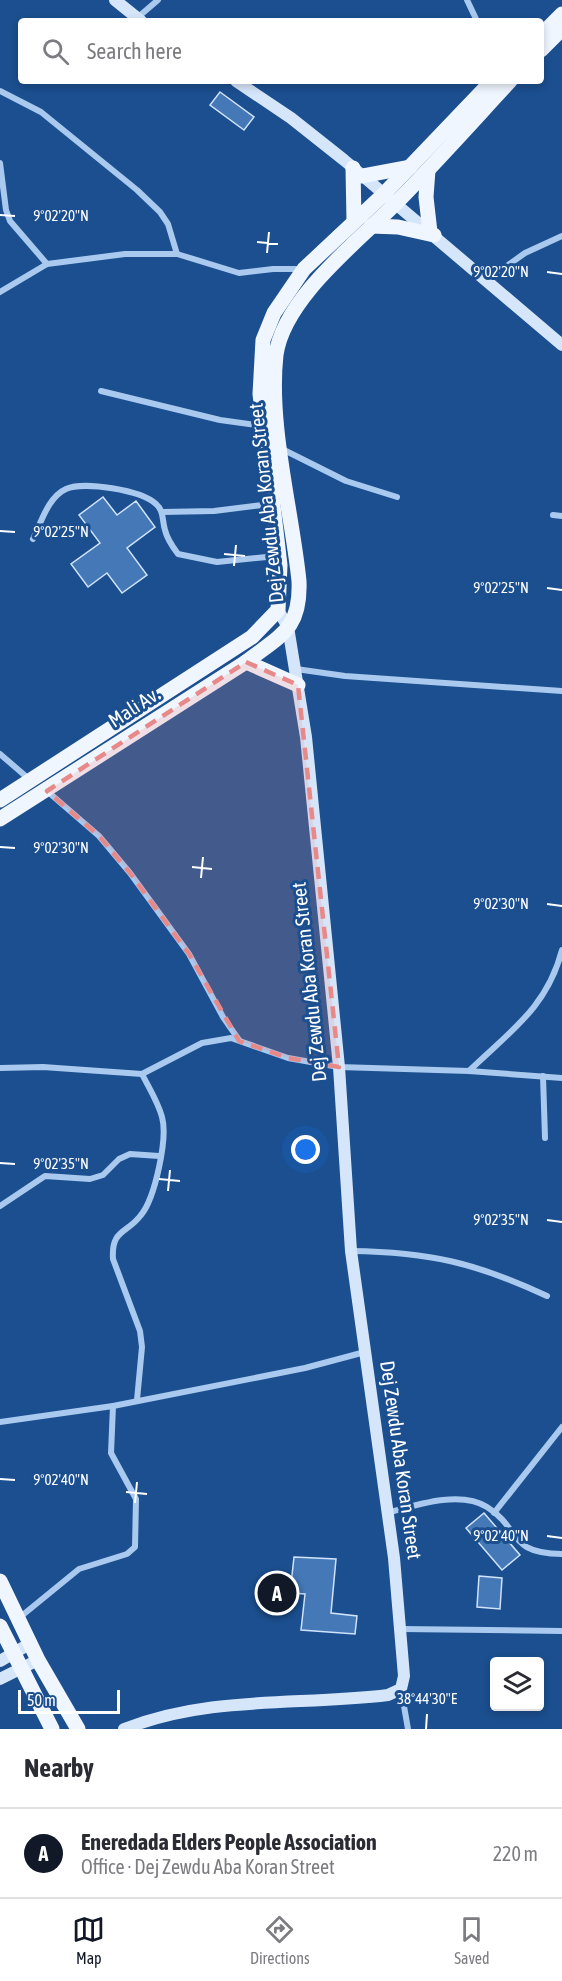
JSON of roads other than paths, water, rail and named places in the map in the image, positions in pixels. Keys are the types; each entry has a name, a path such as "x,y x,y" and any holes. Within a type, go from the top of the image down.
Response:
{"main road":[{"path":"115,0 136,18"},
{"path":"544,32 562,14"},
{"path":"544,47 562,29"},
{"path":"240,84 291,118 358,172 562,345"},
{"name":"Dej Zewdu Aba Koran Street","path":"278,610 281,579 271,504 270,425 276,354 287,324 334,261 371,226 410,167 489,84"},
{"name":"Dej Zewdu Aba Koran Street","path":"400,1689 404,1676 401,1629 351,1251 339,1067 306,738 288,627 299,612 299,581 281,448 270,425 260,394 263,340 274,313 304,269 354,220 389,200 428,170 507,84"},
{"path":"358,172 410,167"},
{"path":"428,170 426,197 432,234"},
{"path":"354,220 358,172"},
{"path":"371,226 398,227 432,234"},
{"path":"278,610 288,627"},
{"name":"Mali Av.","path":"0,800 252,637 278,610"},
{"name":"Mali Av.","path":"0,819 246,662 288,627"},
{"path":"246,662 298,685"},
{"path":"0,1581 38,1660 78,1729"},
{"path":"0,1626 6,1657 21,1668 52,1729"},
{"path":"6,1657 31,1643"},
{"path":"0,1679 38,1660"},
{"path":"124,1729 159,1717 219,1704 353,1699 388,1695 400,1689"}],"street":[{"path":"140,18 158,0"},
{"path":"467,0 476,18"},
{"path":"0,91 41,112 137,190 160,212 168,224 177,254"},
{"path":"0,163 6,210 10,221 47,264"},
{"path":"487,280 525,253 562,236"},
{"path":"0,292 47,264 125,254 177,254 239,273 273,268 304,269"},
{"path":"101,391 220,420 270,425"},
{"path":"281,448 346,481 397,497"},
{"path":"33,539 52,500 66,489 91,486 137,493 155,503 162,512 169,542 178,554 217,562 278,555"},
{"path":"162,512 214,512 271,504"},
{"path":"553,515 562,516"},
{"path":"296,669 345,676 562,691"},
{"path":"0,754 99,836 130,873 189,954 223,1017 239,1041"},
{"path":"469,1071 532,1012 551,980 562,950"},
{"path":"0,1068 44,1067 142,1074 202,1043 231,1038 288,1058 339,1067 469,1071 562,1078"},
{"path":"137,1400 142,1347 140,1331 137,1316 113,1259 112,1248 115,1237 139,1218 147,1208 157,1180 164,1128 162,1114 142,1074"},
{"path":"543,1076 545,1138"},
{"path":"0,1206 45,1176 90,1179 103,1175 119,1159 130,1154 159,1156"},
{"path":"351,1251 384,1251 456,1261 485,1269 547,1296"},
{"path":"0,1422 113,1406 305,1368 365,1352"},
{"path":"19,1618 79,1569 127,1554 135,1547 136,1499 111,1453 113,1406"},
{"path":"494,1513 519,1485 562,1427"},
{"path":"387,1513 445,1501 477,1504 494,1513 521,1544 537,1552 562,1554"},
{"path":"401,1629 562,1631"},
{"path":"400,1689 408,1729"}],"place":[{"name":"Eneredada Elders People Association","path":"277,1593"}]}
